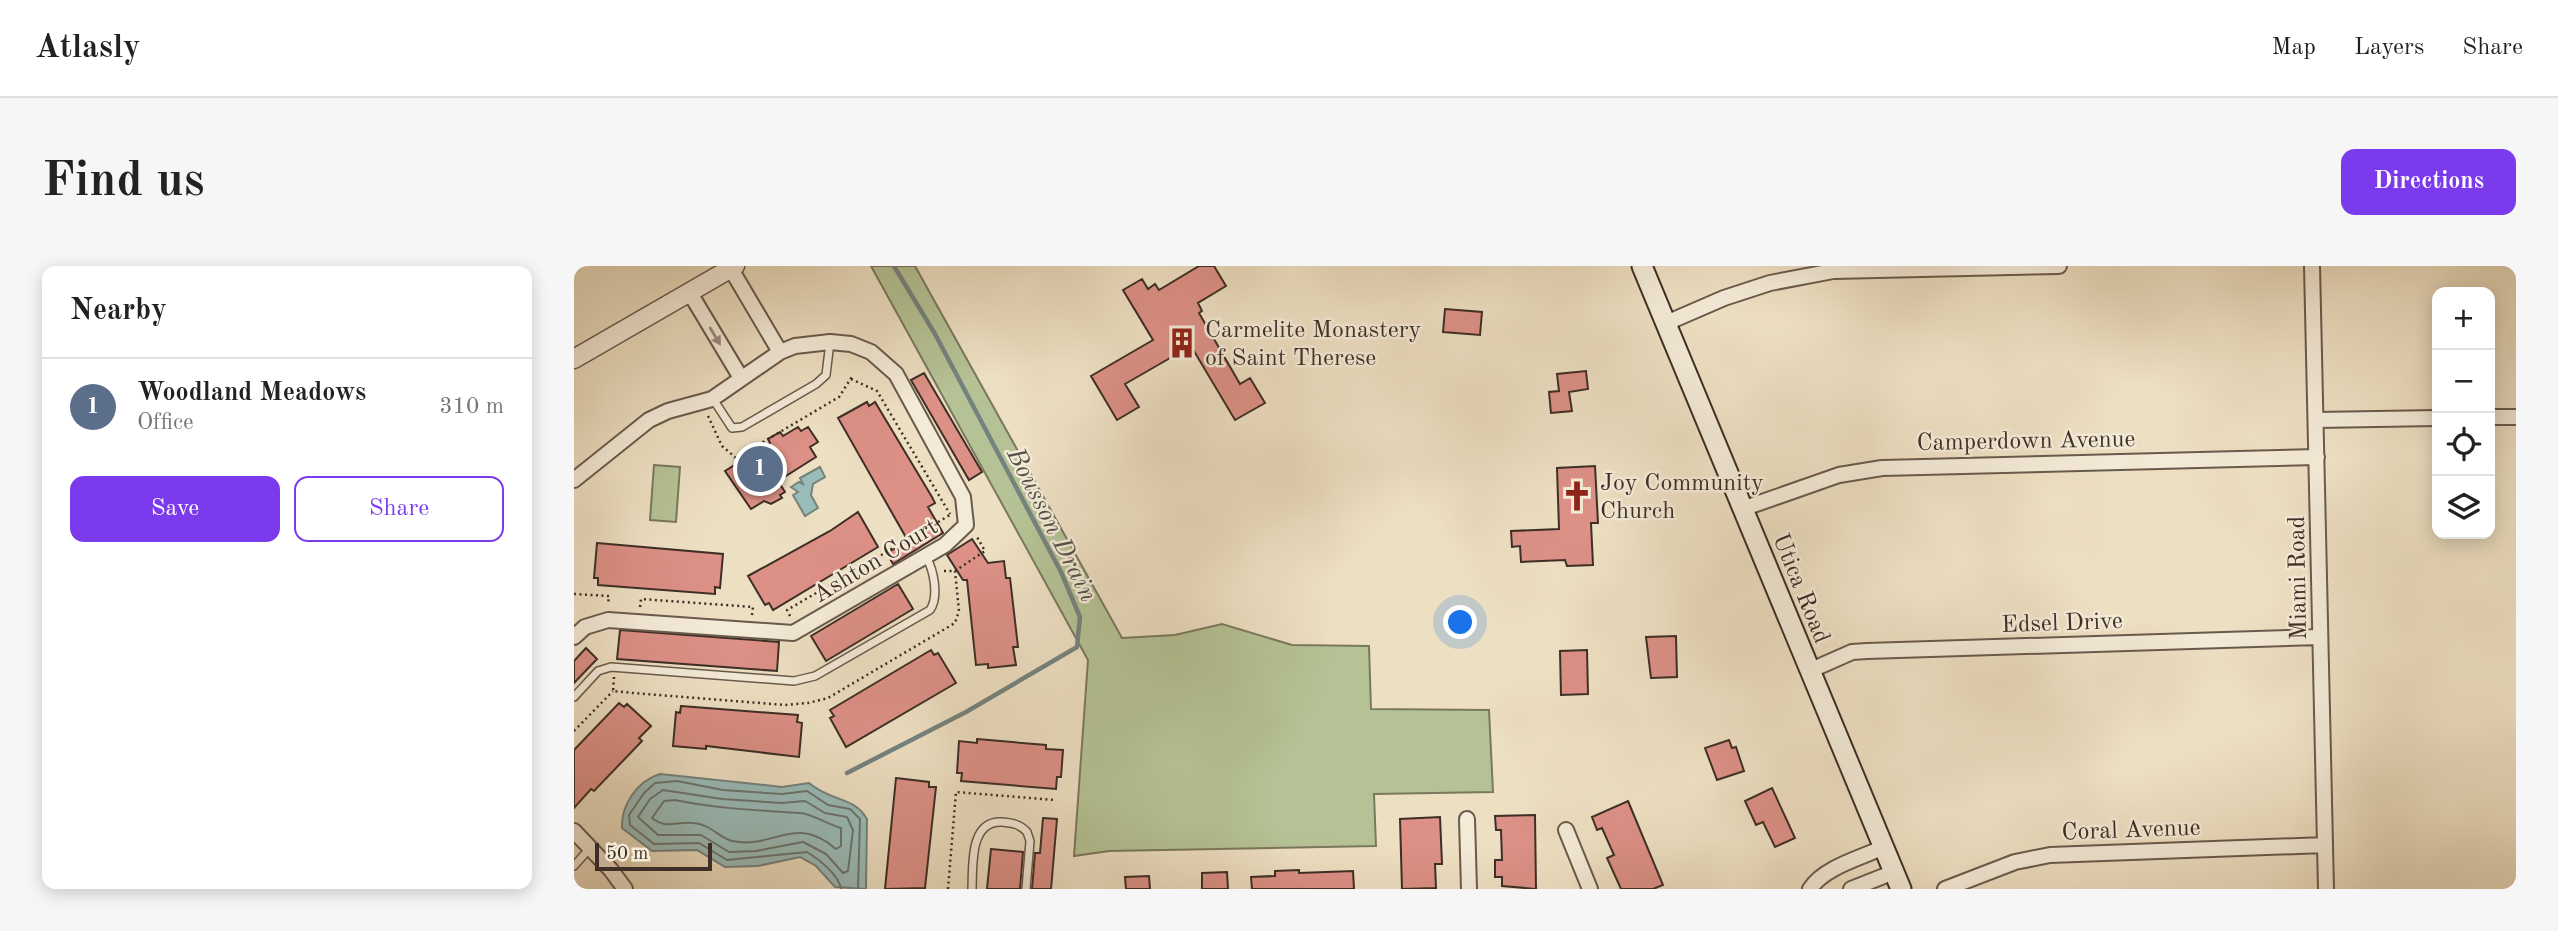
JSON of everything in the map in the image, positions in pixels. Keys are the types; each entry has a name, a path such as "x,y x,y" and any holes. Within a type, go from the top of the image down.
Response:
{"main road":[{"name":"Utica Road","path":"1642,266 1898,880"}],"street":[{"path":"1664,324 1724,298 1770,283 1833,271 2059,266"},
{"name":"Miami Road","path":"2312,266 2326,889"},
{"path":"574,359 733,267 780,352"},
{"path":"690,293 741,378"},
{"name":"Ashton Court","path":"574,638 585,627 608,621 793,633 926,557 966,526 963,497 895,374 871,352 851,344 830,342 795,346 780,352 712,399"},
{"path":"574,480 649,420 668,411 712,399"},
{"path":"2495,417 2516,417"},
{"path":"2316,420 2432,418"},
{"name":"Camperdown Avenue","path":"1742,509 1839,475 1882,468 2317,457"},
{"name":"Edsel Drive","path":"1809,671 1852,652 1867,650 2320,637"},
{"path":"1467,819 1469,889"},
{"path":"1566,830 1590,889"},
{"path":"574,831 591,847 625,889"},
{"name":"Coral Avenue","path":"1945,889 2015,862 2050,855 2325,845"},
{"path":"1810,889 1815,881 1829,873 1884,847"},
{"path":"1851,889 1898,880"}],"lane":[{"path":"712,399 732,428 742,427 826,375 830,342"},
{"path":"574,696 598,671 611,667 794,681 815,676 930,610 934,598 932,571 926,557"},
{"path":"972,889 975,841 987,825 997,822 1013,823 1027,832 1030,841 1026,889"},
{"path":"574,866 591,847"}],"path":[{"path":"699,414 706,414 722,446 736,458 839,397 853,375"},
{"path":"850,379 877,391 961,532 976,536 985,551 955,571 938,571"},
{"path":"793,623 787,610 950,515"},
{"path":"574,594 609,596 608,611"},
{"path":"639,613 640,598 753,607 752,622"},
{"path":"574,731 613,691"}],"green space":[{"path":"871,266 915,266 1122,638 1175,635 1222,624 1292,645 1369,646 1371,709 1489,710 1493,792 1374,794 1376,846 1109,851 1074,856 1088,660"},
{"path":"654,465 680,467 676,522 650,520"}],"water":[{"path":"820,467 825,477 813,484 811,495 818,508 805,516 793,495 798,492 791,487 799,482 803,484 800,478"},
{"path":"660,774 782,787 809,783 856,806 867,819 866,889 835,887 816,866 800,857 758,866 725,867 697,850 652,851 622,828 622,819 632,795 644,782"}],"building":[{"name":"Carmelite Monastery of Saint Therese","path":"1199,266 1214,266 1226,286 1198,303 1202,311 1199,313 1240,384 1250,378 1265,403 1235,420 1191,346 1125,384 1139,407 1117,420 1091,376 1153,340 1123,290 1142,279 1148,289 1155,284 1159,290"},
{"path":"1445,309 1482,312 1480,335 1443,332"},
{"path":"1586,371 1588,389 1569,392 1572,411 1551,413 1549,392 1559,391 1557,374"},
{"path":"924,373 982,472 969,480 911,380"},
{"path":"867,402 869,406 875,402 932,497 935,503 928,507 943,533 893,564 887,553 908,541 838,418"},
{"path":"798,427 801,431 808,427 818,442 810,447 816,457 778,481 785,492 780,495 782,498 771,504 764,501 751,509 725,471 770,443 768,439 780,432 783,436"},
{"name":"Joy Community Church","path":"1595,466 1598,523 1591,523 1593,565 1567,566 1565,560 1521,562 1520,546 1512,547 1511,531 1559,529 1557,468"},
{"path":"858,512 878,547 773,610 769,603 765,605 748,576 830,531"},
{"path":"972,539 988,563 1004,561 1006,578 1010,578 1018,647 1013,647 1016,665 988,668 988,664 976,665 967,580 963,580 947,555"},
{"path":"597,543 723,554 720,588 715,587 715,594 598,585 598,578 594,578"},
{"path":"898,584 913,609 826,661 811,636"},
{"path":"620,630 779,642 777,671 617,659"},
{"path":"1676,636 1677,677 1651,678 1646,637"},
{"path":"586,648 597,659 574,683 574,661"},
{"path":"931,650 934,655 938,653 956,683 846,747 830,718 834,716 830,710"},
{"path":"1587,650 1588,694 1561,695 1560,651"},
{"path":"619,703 624,707 627,704 651,726 639,738 642,741 574,808 574,750"},
{"path":"681,706 798,715 797,722 802,723 799,757 706,746 706,749 673,746 676,712 680,713"},
{"path":"977,739 1046,745 1046,749 1063,750 1061,777 1057,777 1056,789 961,781 962,773 957,773 959,741 977,743"},
{"path":"1729,740 1732,748 1736,747 1744,771 1717,780 1705,748"},
{"path":"896,778 929,782 929,787 936,787 925,888 885,889"},
{"path":"1772,788 1795,838 1775,847 1763,822 1756,825 1745,801"},
{"path":"1628,801 1663,885 1653,889 1621,889 1607,858 1614,855 1602,828 1597,830 1592,817"},
{"path":"1535,815 1536,889 1502,886 1502,877 1495,877 1495,860 1502,860 1501,830 1496,830 1495,816"},
{"path":"1440,817 1442,864 1435,864 1436,888 1402,889 1400,819"},
{"path":"1043,818 1057,819 1051,889 1032,889 1035,853 1040,853"},
{"path":"991,849 1023,852 1020,889 987,889"},
{"path":"1299,870 1299,873 1353,871 1354,889 1252,889 1251,877 1275,876 1275,871"},
{"path":"1227,872 1228,889 1202,889 1202,873"},
{"path":"1149,876 1150,889 1126,889 1125,877"}],"waterway":[{"name":"Bousson Drain","path":"847,773 966,712 1077,647 1080,617 1061,572 935,334 894,266"}],"place":[{"name":"Carmelite Monastery of Saint Therese","path":"1182,343"},
{"name":"Woodland Meadows","path":"760,469"},
{"name":"Joy Community Church","path":"1577,496"}]}
